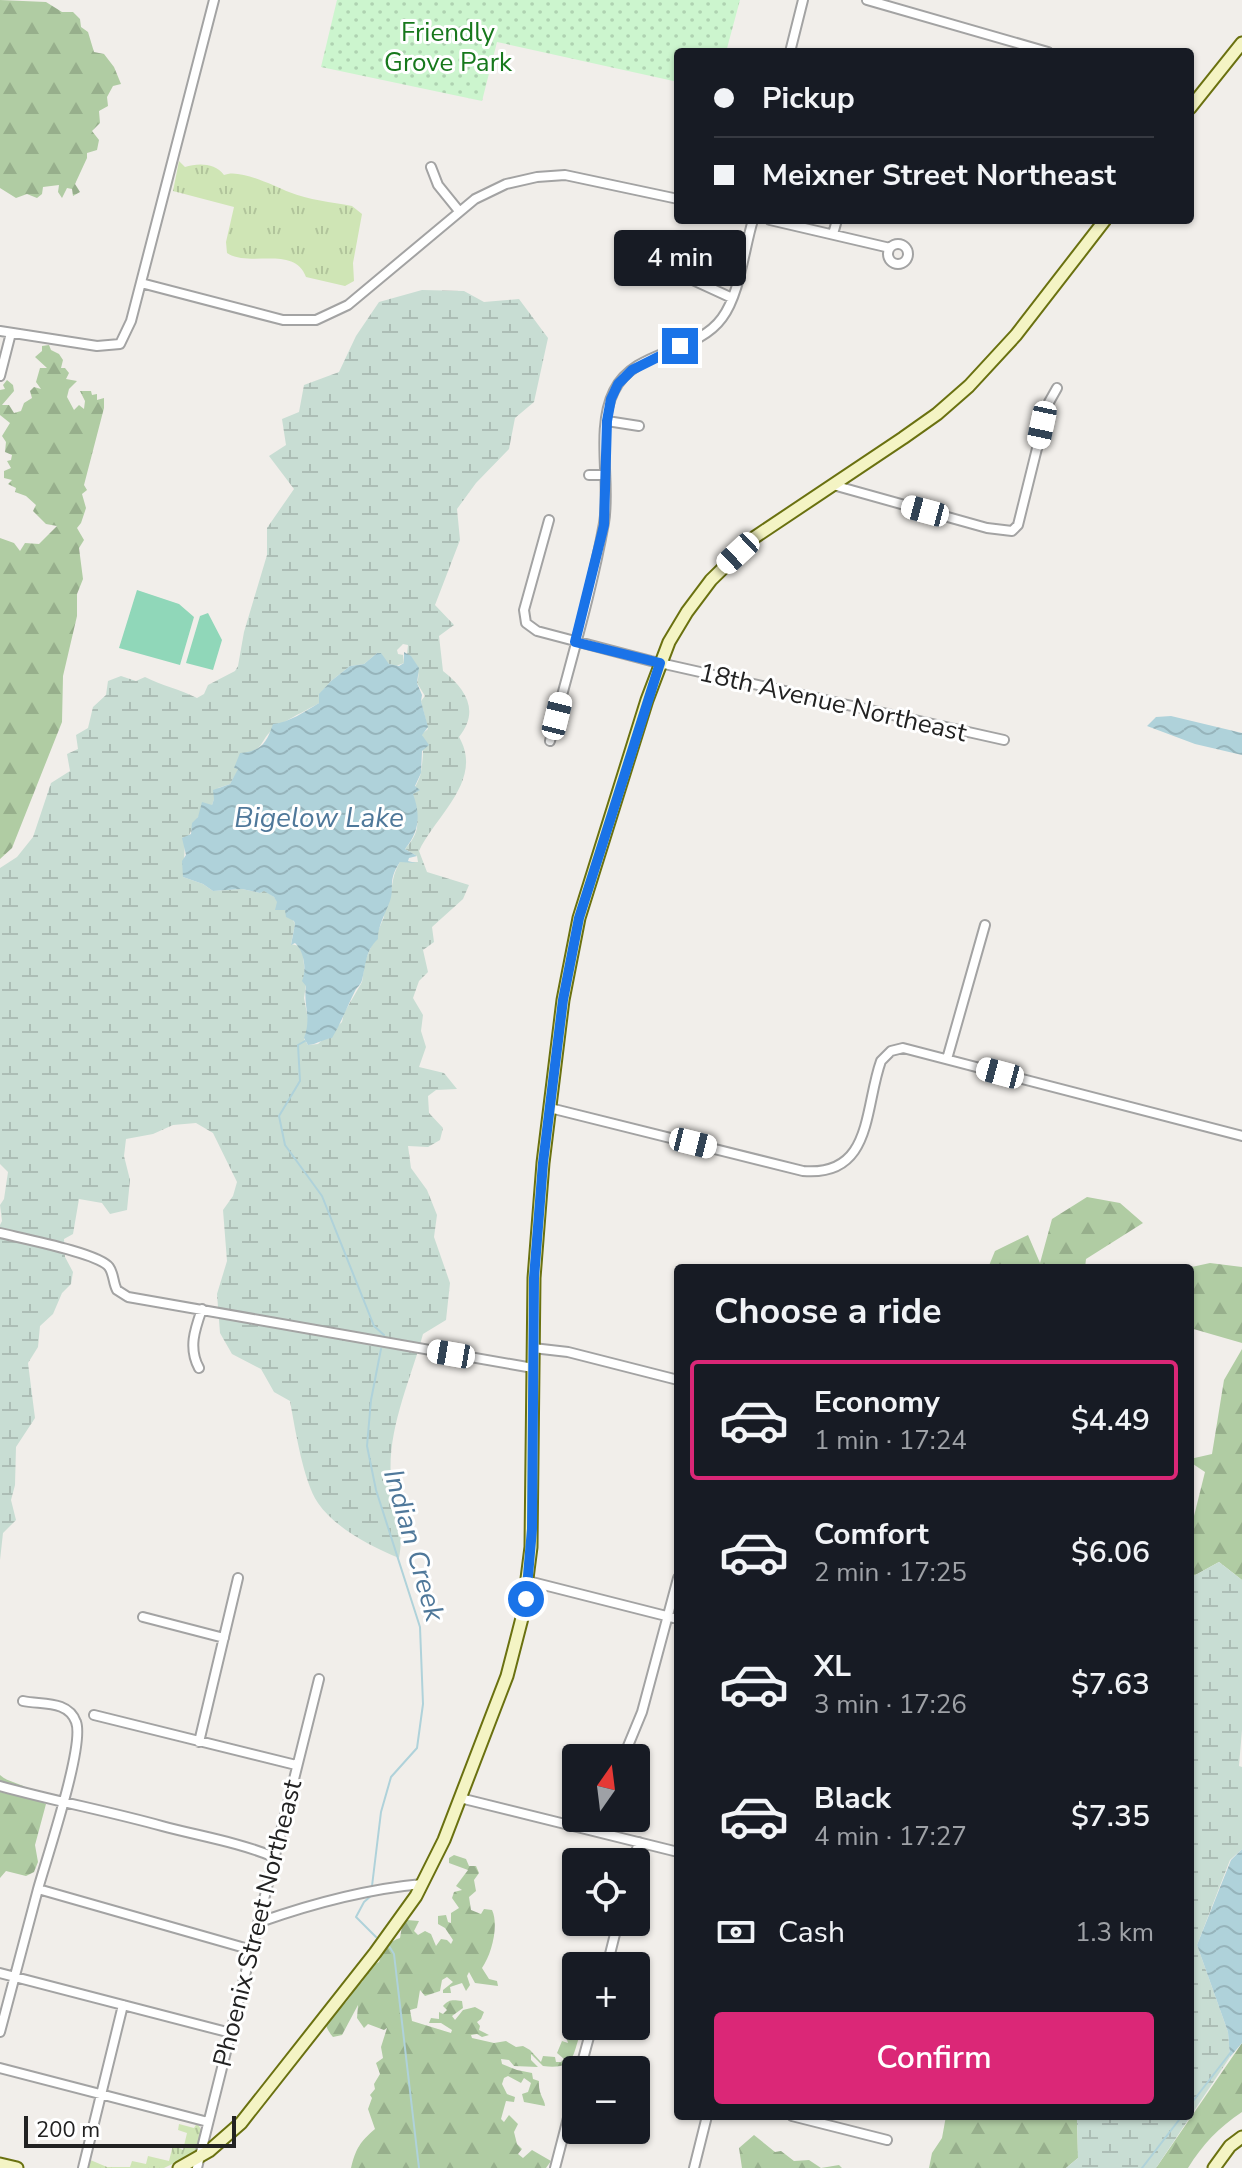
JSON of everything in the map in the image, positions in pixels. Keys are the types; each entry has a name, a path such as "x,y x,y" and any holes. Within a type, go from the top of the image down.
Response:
{"street":[{"path":"0,331 97,346 120,344 131,321 214,0"},
{"path":"791,48 803,0"},
{"path":"867,0 1034,48"},
{"path":"1194,103 1242,43"},
{"path":"431,167 440,188 459,211"},
{"path":"141,283 283,320 316,320 348,305 459,211 475,199 506,184 551,175 588,178 674,198"},
{"path":"550,741 604,525 607,421 611,399 624,376 640,365 709,332 724,316 732,298 752,224"},
{"path":"788,224 890,248"},
{"path":"833,234 836,224"},
{"path":"179,2168 199,2163 245,2118 375,1953 422,1884 444,1840 507,1676 528,1581 532,1529 533,1348 539,1209 563,1000 579,918 660,663 687,612 726,564 755,537 937,414 977,378 1016,335 1102,224"},
{"path":"671,261 682,275 732,298"},
{"path":"0,376 11,333"},
{"path":"833,485 987,528 1012,531 1018,525 1048,404 1057,388"},
{"path":"607,421 639,426"},
{"path":"589,475 605,475"},
{"name":"18th Avenue Northeast","path":"549,520 526,602 526,623 537,631 660,663 1004,740"},
{"path":"947,1059 985,925"},
{"path":"550,1108 803,1171 819,1172 840,1166 857,1149 879,1067 888,1053 903,1048 1242,1136"},
{"path":"0,1233 104,1262 112,1273 117,1290 128,1297 533,1368"},
{"path":"199,1368 192,1345 202,1309"},
{"path":"533,1348 568,1352 674,1379"},
{"path":"199,1742 238,1578"},
{"path":"528,1581 674,1618"},
{"path":"629,1744 642,1712 674,1592"},
{"path":"143,1617 224,1638"},
{"name":"Phoenix Street Northeast","path":"199,2163 319,1679"},
{"path":"0,2032 63,1804 76,1745 76,1721 65,1708 23,1701"},
{"path":"94,1715 296,1765"},
{"path":"0,1786 63,1804 125,1815 252,1847 274,1857"},
{"path":"460,1798 562,1822"},
{"path":"605,1832 674,1851"},
{"path":"637,1848 639,1842"},
{"path":"260,1922 379,1889 422,1884"},
{"path":"38,1889 252,1950"},
{"path":"0,1973 231,2033"},
{"path":"83,2168 123,2005"},
{"path":"0,2068 208,2122"},
{"path":"694,2168 706,2120"},
{"path":"808,2120 887,2140"},
{"path":"1214,2168 1230,2146 1242,2137"},
{"path":"555,2168 562,2141"},
{"path":"0,2164 17,2168"}],"green space":[{"path":"0,0 46,2 62,12 73,12 80,19 81,27 88,32 94,52 104,54 121,84 113,86 107,97 108,106 99,111 100,123 92,131 99,140 97,150 87,153 75,184 80,192 73,196 72,189 67,188 62,198 58,192 59,185 43,187 42,194 37,198 27,194 16,198 0,188"},
{"name":"Friendly Grove Park","path":"337,0 740,0 727,48 674,48 674,81 497,42 482,101 321,67"},
{"path":"179,161 185,167 211,166 224,175 247,176 304,197 352,206 362,214 353,263 354,281 345,286 306,277 300,267 282,259 247,259 227,253 226,242 234,207 173,191"},
{"path":"422,290 464,291 484,302 519,299 548,338 534,402 515,418 509,449 476,483 457,509 460,540 435,605 454,625 439,636 443,671 458,685 468,701 469,718 459,737 466,768 455,797 419,851 427,872 469,885 463,899 432,927 434,942 423,950 428,972 419,981 413,998 423,1015 421,1031 426,1047 419,1067 444,1073 457,1089 436,1090 428,1096 429,1113 443,1128 440,1140 428,1147 408,1146 411,1168 427,1190 437,1215 434,1237 450,1283 446,1320 423,1334 392,1442 391,1479 400,1527 399,1558 366,1542 325,1512 313,1493 304,1468 290,1401 274,1392 261,1369 232,1354 220,1333 217,1294 227,1261 223,1210 233,1196 237,1182 213,1133 196,1123 173,1125 153,1134 126,1139 124,1156 130,1180 127,1210 110,1214 102,1203 79,1199 73,1234 64,1239 65,1257 73,1272 71,1284 62,1293 53,1314 40,1326 38,1347 28,1363 35,1418 16,1447 15,1485 11,1500 16,1520 3,1533 0,1560 0,1205 4,1199 8,1172 0,1164 0,868 17,857 33,837 51,783 70,771 67,754 78,749 76,735 88,728 93,707 106,695 108,681 121,676 136,681 145,677 197,698 204,694 208,685 235,671 267,555 267,528 294,489 269,456 286,445 282,419 299,412 304,385 339,372 356,336 379,302","holes":["403,644 408,645 407,655 417,668 417,683 425,696 421,701 428,729 422,734 421,772 413,793 417,829 405,849 417,856 418,862 400,862 397,867 384,917 365,961 362,982 342,1022 318,1044 308,1045 304,1039 309,1024 304,998 303,955 299,946 291,944 293,920 264,890 260,893 242,889 213,891 183,877 185,843 198,817 208,805 212,805 218,788 230,784 248,753 259,747 267,735 319,703 323,690 350,666 364,664 377,653 396,666 404,663 403,655 398,654 397,650"]},
{"path":"49,345 63,360 61,368 69,373 66,379 77,381 69,389 67,397 74,410 79,405 84,409 85,401 80,391 97,394 97,400 104,398 104,408 84,485 87,490 82,494 86,508 77,528 84,540 79,548 83,579 77,594 77,616 63,676 62,722 12,848 0,859 0,538 14,543 20,551 25,543 39,544 57,526 46,524 33,511 36,505 15,492 16,488 8,484 12,480 4,478 4,471 11,468 7,461 11,460 12,455 5,452 6,442 2,436 10,423 0,415 0,390 5,389 3,385 7,380 13,385 14,391 2,405 9,405 14,413 21,411 24,403 32,398 30,391 34,387 41,389 36,382 40,368 47,368 35,357 42,351 42,346"},
{"path":"137,590 179,604 194,617 180,665 119,648"},
{"path":"208,613 222,640 213,670 186,663 200,616"},
{"path":"1087,1197 1120,1203 1143,1223 1086,1259 1085,1264 990,1264 995,1251 1028,1235 1040,1263 1052,1219"},
{"path":"1210,1263 1242,1267 1242,1343 1194,1329 1194,1266"},
{"path":"1242,1349 1242,1580 1219,1562 1194,1576 1194,1516 1205,1472 1194,1465 1194,1458 1212,1454 1224,1380"},
{"path":"1219,1562 1242,1580 1242,1730 1239,1766 1242,1767 1242,1849 1230,1860 1197,1945 1228,2032 1230,2057 1194,2111 1194,1576"},
{"path":"0,1775 25,1787 46,1804 35,1845 38,1862 34,1872 26,1876 6,1871 0,1878"},
{"path":"454,1855 466,1859 469,1866 476,1866 479,1873 474,1880 476,1891 469,1897 471,1910 481,1914 484,1909 492,1910 495,1923 493,1939 482,1968 489,1979 497,1981 498,1986 475,1983 469,1972 470,1985 466,1991 462,1983 450,1987 451,1993 443,1993 453,1982 447,1977 442,1980 440,1991 425,1996 420,1990 417,2008 410,2010 412,2021 451,2033 452,2030 441,2023 429,2023 431,2018 439,2019 439,2012 443,2014 447,2010 443,2006 447,2002 462,2001 463,2008 452,2016 455,2020 463,2010 475,2007 484,2012 477,2022 479,2030 489,2035 471,2035 472,2038 523,2046 541,2062 543,2056 555,2057 556,2062 562,2061 562,2065 543,2066 531,2054 531,2060 538,2067 514,2066 509,2060 501,2059 502,2064 532,2073 533,2079 539,2081 545,2103 545,2106 524,2102 522,2094 528,2092 531,2083 524,2078 521,2083 508,2076 504,2078 502,2084 507,2094 515,2097 514,2102 506,2101 501,2119 504,2122 509,2115 518,2124 514,2132 522,2149 518,2154 523,2158 532,2150 551,2161 546,2168 351,2168 359,2146 375,2129 368,2109 372,2098 370,2095 380,2074 376,2063 383,2058 381,2047 387,2028 384,2030 368,2024 364,2028 357,2018 358,2005 342,2035 333,2037 327,2020 348,2000 355,1984 362,1982 390,1944 400,1938 402,1926 407,1920 419,1921 414,1931 418,1935 425,1931 431,1934 436,1946 441,1939 451,1944 453,1940 438,1924 438,1916 446,1915 451,1923 451,1913 459,1908 452,1898 454,1892 462,1890 456,1886 468,1870 449,1863 449,1858"},
{"path":"578,2040 573,2056 562,2057 557,2053 562,2041"},
{"path":"1242,2043 1242,2112 1212,2137 1188,2168 1156,2168 1189,2120 1194,2120 1194,2113"},
{"path":"945,2120 1077,2120 1078,2158 1066,2168 929,2168 932,2153 942,2138"},
{"path":"1077,2120 1188,2120 1156,2168 1066,2168 1078,2158"},
{"path":"197,2123 202,2131 195,2153 164,2168 86,2168 88,2159 107,2167 130,2167 132,2161 146,2164 148,2156 169,2161 173,2145 183,2150 187,2133 178,2130 179,2124 194,2128"},
{"path":"754,2135 775,2152 781,2151 794,2161 809,2160 821,2168 742,2168 739,2148"}],"water":[{"name":"Bigelow Lake","path":"404,652 419,668 417,683 428,727 422,735 429,745 422,751 421,773 415,786 420,790 413,794 417,823 405,849 417,856 408,861 416,863 400,862 396,869 378,939 368,953 361,982 332,1038 308,1045 304,1038 307,1018 306,986 302,981 304,961 298,946 295,943 291,945 294,921 286,917 285,910 275,910 277,902 264,891 213,891 183,877 182,861 186,855 182,838 191,834 192,823 198,817 202,802 212,805 213,790 230,784 238,769 234,768 240,753 261,746 273,724 291,719 319,703 319,694 350,666 364,664 381,653 389,664 399,666 404,663"},
{"path":"1171,716 1242,733 1242,755 1195,744 1147,726 1156,717"},
{"path":"1242,1849 1242,2043 1230,2057 1228,2032 1197,1945 1231,1860"}],"waterway":[{"name":"Indian Creek","path":"305,1041 298,1045 300,1081 279,1116 285,1145 322,1196 374,1326 384,1335"},
{"name":"Indian Creek","path":"372,1886 381,1812 391,1777 417,1748 423,1704 420,1627 376,1490 367,1446 371,1400 381,1349"},
{"name":"Indian Creek","path":"372,1895 356,1917 376,1937"},
{"name":"Indian Creek","path":"389,1946 394,1954 419,2168"},
{"path":"1194,2100 1231,2052"},
{"path":"1142,2168 1179,2120"}],"route":[{"path":"526,1599 532,1529 534,1278 543,1163 563,1000 579,918 660,663 575,642 604,525 607,421 614,390 632,370 680,346"}]}
